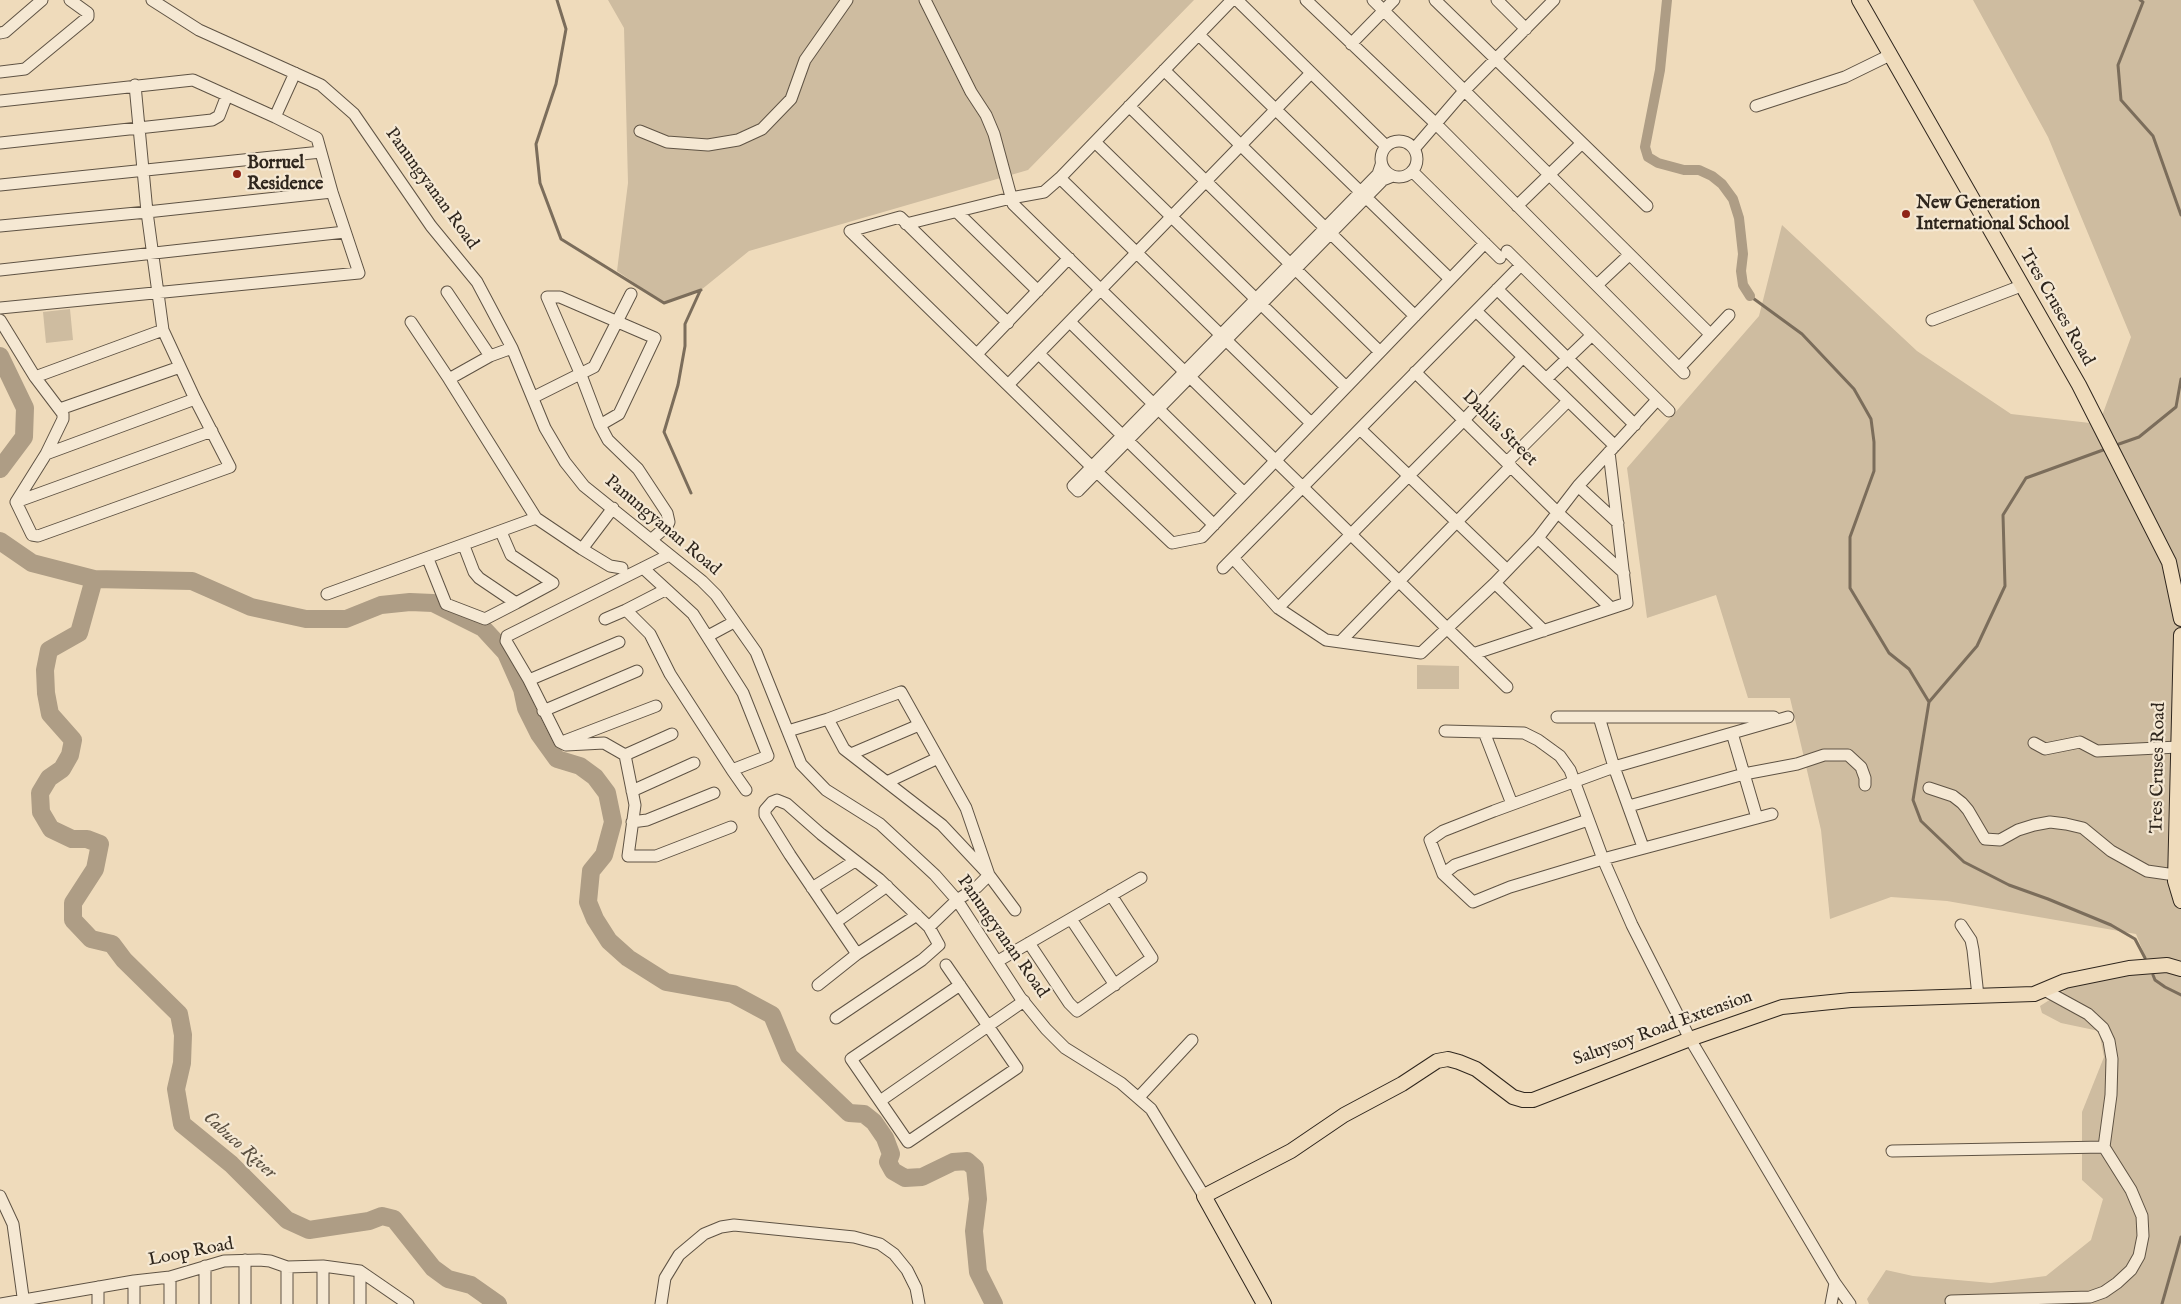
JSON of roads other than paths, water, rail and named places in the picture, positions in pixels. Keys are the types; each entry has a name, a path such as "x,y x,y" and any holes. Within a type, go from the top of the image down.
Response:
{"main road":[{"name":"Tres Cruses Road","path":"1859,0 2021,286 2079,384 2169,562 2181,619"},
{"name":"Tres Cruses Road","path":"2181,635 2175,876 2181,901"},
{"name":"Saluysoy Road Extension","path":"1204,1196 1291,1151 1344,1116 1402,1084 1437,1061 1459,1062 1476,1070 1513,1097 1532,1100 1690,1039 1782,1007 1851,1000 2034,994 2046,991 2065,981 2129,968 2166,965 2181,968"},
{"name":"Panungyanan Road","path":"1204,1196 1264,1304"}],"street":[{"path":"0,33 5,32 42,0"},
{"path":"0,72 25,69 88,17 88,13 70,0"},
{"name":"Panungyanan Road","path":"152,0 199,30 321,85 354,114 431,226 477,282 512,348 534,397 545,428 566,462 584,486 614,508 702,581 716,595 756,652 801,764 826,790 880,824 935,875 957,900 1024,1001 1046,1029 1064,1048 1121,1083 1139,1096 1151,1108 1204,1196"},
{"path":"640,131 668,142 708,145 738,140 762,129 791,98 805,60 848,0"},
{"path":"926,0 971,92 986,115 994,134 1013,204 1507,687"},
{"path":"906,224 1011,198 1044,192 1060,178 1232,0"},
{"path":"1237,0 1386,146"},
{"path":"1306,0 1435,123 1682,370 1709,333 1729,315"},
{"path":"1372,0 1709,333"},
{"path":"1351,44 1394,0"},
{"path":"1435,0 1647,206"},
{"path":"1497,0 1526,29"},
{"path":"1410,146 1415,139 1435,123 1554,0"},
{"path":"1199,35 1450,279"},
{"path":"1756,106 1845,76 1890,55"},
{"path":"1164,70 1415,316"},
{"path":"274,117 295,73"},
{"path":"1008,385 1311,73"},
{"path":"0,101 193,80 274,117 317,138 332,192 359,273 0,308"},
{"path":"16,502 30,533 38,536 230,467 195,400 163,330 156,293 135,85"},
{"path":"0,143 212,120 219,116 227,95"},
{"path":"1129,106 1380,352"},
{"path":"1094,469 1363,195 1378,174 1381,165 1381,155 1386,146 1398,141 1410,146 1417,162 1412,171 1404,176 1393,176 1383,180 1363,195"},
{"path":"1095,142 1346,387"},
{"path":"1517,206 1582,143"},
{"path":"0,185 321,152"},
{"path":"1381,165 1386,172 1393,176"},
{"path":"1412,171 1485,242 1521,265 1669,412"},
{"path":"1060,178 1311,423"},
{"path":"0,226 332,192"},
{"path":"958,212 1038,291"},
{"path":"1008,322 900,217 850,231 1172,543 1202,537 1485,242"},
{"path":"0,270 345,232"},
{"path":"1597,285 1628,255"},
{"path":"977,354 1069,258"},
{"path":"1223,568 1521,265"},
{"path":"1932,320 2021,286"},
{"path":"1497,289 1634,424"},
{"path":"448,292 490,356"},
{"path":"534,397 594,367 631,294"},
{"path":"600,425 619,414 655,338 560,297 547,297 581,375 600,425 614,446 638,469 667,513 669,522 651,540"},
{"path":"1474,654 1628,603 1618,522 1612,449 1568,401 1476,310"},
{"path":"0,320 35,377 60,408 63,419 46,454 16,502"},
{"path":"411,322 536,518 610,566 622,568"},
{"path":"1070,322 1244,493"},
{"path":"35,377 163,330"},
{"path":"1546,379 1592,335"},
{"path":"449,379 490,356 512,348"},
{"path":"1039,354 1214,525"},
{"path":"1278,608 1350,533 1464,420 1523,357"},
{"path":"60,408 180,367"},
{"name":"Dahlia Street","path":"1416,372 1557,512 1624,573"},
{"path":"46,454 195,400"},
{"path":"1233,558 1278,608 1305,628 1326,640 1421,653 1495,583 1538,538 1578,486 1657,400"},
{"path":"1340,642 1456,522 1568,401"},
{"path":"1360,429 1507,570"},
{"path":"16,502 212,431"},
{"path":"1578,486 1618,522"},
{"path":"582,549 614,508"},
{"path":"327,594 464,546 536,518"},
{"path":"428,559 446,604 485,619 553,583 510,555 501,532"},
{"path":"1538,538 1611,608"},
{"path":"464,546 474,572 479,578 516,603"},
{"path":"669,555 507,636 506,641 529,680 560,742 566,745 604,743 625,755 635,804 628,856 656,856 731,827"},
{"path":"642,568 693,614 743,693 768,756 732,770"},
{"path":"1495,583 1544,631"},
{"path":"605,619 665,590"},
{"path":"626,610 650,634 670,674 746,790"},
{"path":"708,636 734,622"},
{"path":"529,680 618,642"},
{"path":"543,711 636,671"},
{"path":"788,731 828,719 901,692 966,808 989,875"},
{"path":"560,742 656,706"},
{"path":"1557,717 1788,717 1614,767 1443,831 1430,840 1443,874 1473,902 1510,887 1643,847 1772,814"},
{"path":"1600,717 1614,767 1643,847"},
{"path":"828,719 844,749 942,825 989,875 1015,910"},
{"path":"851,754 919,724"},
{"path":"1445,731 1524,733 1538,740 1560,756 1570,770 1603,859 1632,925 1690,1039 1850,1304"},
{"path":"1484,732 1512,804"},
{"path":"1732,733 1757,818"},
{"path":"625,755 672,734"},
{"path":"2034,743 2045,749 2080,742 2097,751 2178,747"},
{"path":"1629,806 1744,774 1797,764 1824,755 1848,755 1861,767 1865,778 1865,785"},
{"path":"887,782 938,758"},
{"path":"632,791 694,763"},
{"path":"1929,788 1953,796 1962,803 1984,839 2000,840 2018,830 2050,822 2066,824 2083,828 2111,850 2147,871 2175,876"},
{"path":"632,822 647,820 714,793"},
{"path":"836,1018 922,960 939,945 929,927 856,860 787,804 777,800 772,802 765,810 765,815 857,954"},
{"path":"1443,874 1456,865 1588,820"},
{"path":"812,888 856,860"},
{"path":"929,927 957,900 977,887 989,875"},
{"path":"998,962 1141,878"},
{"path":"836,922 886,886"},
{"path":"1029,943 1077,1012 1152,958 1112,895"},
{"path":"818,985 857,954 917,916"},
{"path":"1070,919 1115,985"},
{"path":"1961,926 1971,940 1978,996"},
{"path":"946,964 1017,1068 908,1142 851,1059 960,985"},
{"path":"1951,1301 2055,1301 2090,1297 2104,1292 2131,1270 2139,1256 2143,1236 2142,1216 2131,1190 2104,1147 2111,1095 2112,1059 2110,1041 2103,1028 2088,1014 2046,991"},
{"path":"880,1101 1024,1001"},
{"path":"1139,1096 1192,1040"},
{"path":"1892,1151 2104,1147"},
{"path":"0,1196 13,1224 24,1302"},
{"path":"661,1304 666,1278 678,1255 704,1234 717,1228 734,1225 871,1240 894,1254 907,1270 916,1288 919,1304"},
{"path":"245,1304 246,1260"},
{"name":"Loop Road","path":"0,1304 62,1299 98,1287 170,1277 224,1261 246,1260 270,1261 287,1267 323,1266 360,1271 397,1300 408,1304"},
{"path":"205,1266 205,1304"},
{"path":"323,1266 323,1304"},
{"path":"287,1267 287,1304"},
{"path":"360,1271 360,1304"},
{"path":"170,1277 170,1304"},
{"path":"134,1281 134,1304"},
{"path":"1831,1304 1836,1283"},
{"path":"98,1287 98,1304"}],"waterway":[{"path":"557,0 566,29 556,84 536,144 540,183 561,239 664,303 701,290"},
{"path":"1667,0 1660,70 1645,147 1648,157 1658,163 1684,170 1699,170 1712,176 1722,184 1733,199 1739,218 1743,254 1741,271 1743,285 1750,296"},
{"path":"2140,0 2143,2 2118,65 2121,100 2153,136 2181,215"},
{"path":"691,493 664,432 678,385 685,346 685,324 700,291"},
{"path":"1750,296 1802,334 1854,389 1871,419 1874,442 1874,471 1850,537 1850,588 1889,653 1909,669 1929,702 1913,800 1921,821 1964,862 2009,885 2111,925 2135,939 2145,958"},
{"name":"Cabuco River","path":"0,356 25,408 24,437 0,469"},
{"path":"2119,444 2139,437 2176,407 2181,379"},
{"path":"1929,702 1977,646 2005,586 2003,515 2026,478 2103,450"},
{"path":"0,541 32,563 94,579 192,581 251,607 306,619 346,619 381,605 410,602 433,603 483,628 506,653 522,689 526,708 539,734 557,759 580,766 595,777 607,793 613,822 604,855 591,871 588,902 595,919 609,941 628,958 666,982 733,994 772,1015 789,1056 849,1113 864,1114 874,1122 885,1138 891,1154 888,1162 893,1171 905,1178 922,1177 953,1162 967,1161 975,1168 978,1199 974,1231 978,1272 994,1304"},
{"name":"Cabuco River","path":"94,579 79,633 49,650 45,670 46,693 50,714 73,740 70,755 62,769 49,778 40,793 41,812 51,829 72,839 87,839 100,844 95,869 73,903 73,920 91,939 112,944 124,960 179,1014 183,1035 182,1063 176,1089 182,1124 231,1164 287,1220 309,1230 369,1221 382,1216 394,1219 433,1268 448,1279 471,1285 498,1304"},
{"path":"2153,975 2155,980 2181,995"},
{"path":"2162,1304 2181,1237"}],"place":[{"name":"Borruel Residence","path":"237,174"},
{"name":"New Generation International School","path":"1906,214"}]}
